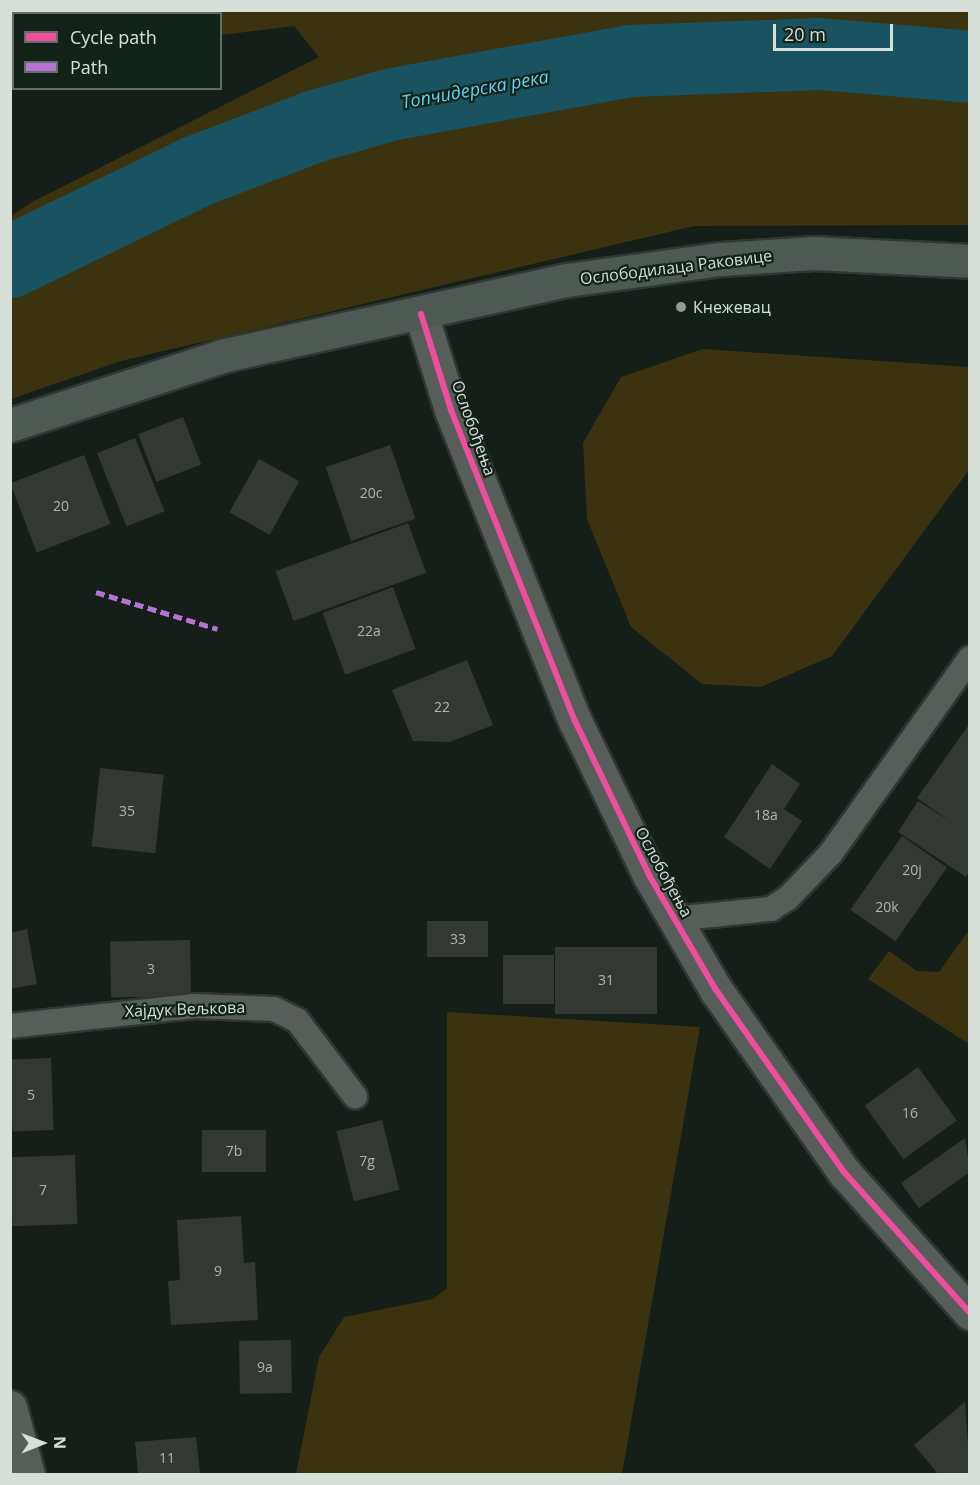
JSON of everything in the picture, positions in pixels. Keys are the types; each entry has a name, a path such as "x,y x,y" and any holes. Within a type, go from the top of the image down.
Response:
{"main road":[{"name":"Ослободилаца Раковице","path":"421,314 567,280 721,259 814,253 969,261"},
{"path":"10,425 225,355 421,314"}],"street":[{"name":"Ослобођења","path":"421,314 451,410 595,768 674,919 716,990 844,1172 969,1313"},
{"path":"10,1407 28,1474"}],"lane":[{"name":"Ослобођења","path":"674,919 771,909 788,898 831,853 969,658"},
{"name":"Хајдук Вељкова","path":"10,1026 194,1006 273,1009 297,1020 355,1096"}],"shaded area":[{"path":"11,10 969,10 970,48 744,31 452,63 152,172 11,243 11,216 34,201 319,57 294,26 222,35 222,12 12,12 11,60"},
{"path":"819,54 969,74 969,225 694,226 121,361 11,399 11,272 228,160 539,75"},
{"path":"703,349 969,367 969,470 832,656 761,687 702,684 631,627 587,519 583,443 621,377"},
{"path":"969,930 969,1044 868,979 889,951 917,971 939,972"},
{"path":"447,1012 700,1027 622,1474 296,1474 319,1357 344,1317 433,1299 447,1288"}],"building":[{"path":"183,417 201,465 156,482 138,434"},
{"path":"135,438 165,511 127,527 97,453"},
{"path":"390,445 415,519 351,541 326,467"},
{"path":"84,455 111,524 37,552 10,483"},
{"path":"259,459 299,481 270,535 229,512"},
{"path":"408,523 426,573 294,621 276,571"},
{"path":"393,587 416,649 345,675 323,613"},
{"path":"467,660 493,725 450,742 413,741 392,690"},
{"path":"970,723 970,871 966,877 898,832 918,801 953,823 917,798"},
{"path":"772,764 800,784 784,809 802,821 770,869 724,837"},
{"path":"100,768 164,775 155,853 92,847"},
{"path":"902,836 947,868 895,941 850,910"},
{"path":"427,921 488,921 488,957 427,957"},
{"path":"27,929 37,984 10,989 10,933"},
{"path":"190,940 191,996 111,997 110,941"},
{"path":"555,947 657,947 657,1014 555,1014"},
{"path":"503,955 554,955 554,1004 503,1004"},
{"path":"51,1058 54,1130 13,1131 10,1059"},
{"path":"918,1067 957,1120 903,1159 865,1106"},
{"path":"382,1120 399,1190 354,1201 336,1131"},
{"path":"202,1130 266,1130 266,1172 202,1172"},
{"path":"965,1138 970,1172 919,1208 901,1183"},
{"path":"75,1155 77,1224 12,1226 10,1157"},
{"path":"241,1216 244,1263 255,1262 258,1320 171,1325 168,1281 180,1280 177,1220"},
{"path":"291,1340 292,1393 240,1394 239,1341"},
{"path":"965,1402 970,1474 938,1474 914,1445"},
{"path":"196,1437 200,1474 138,1474 135,1442"}],"waterway":[{"name":"Топчидерска река","path":"10,262 195,172 316,126 394,104 630,61 819,54 970,67"}],"marked path":[{"path":"96,592 218,629"}],"cycle path":[{"path":"421,314 451,410 575,721 649,875 716,990 844,1172 970,1313"}],"place":[{"name":"Кнежевац","path":"681,307"}]}
